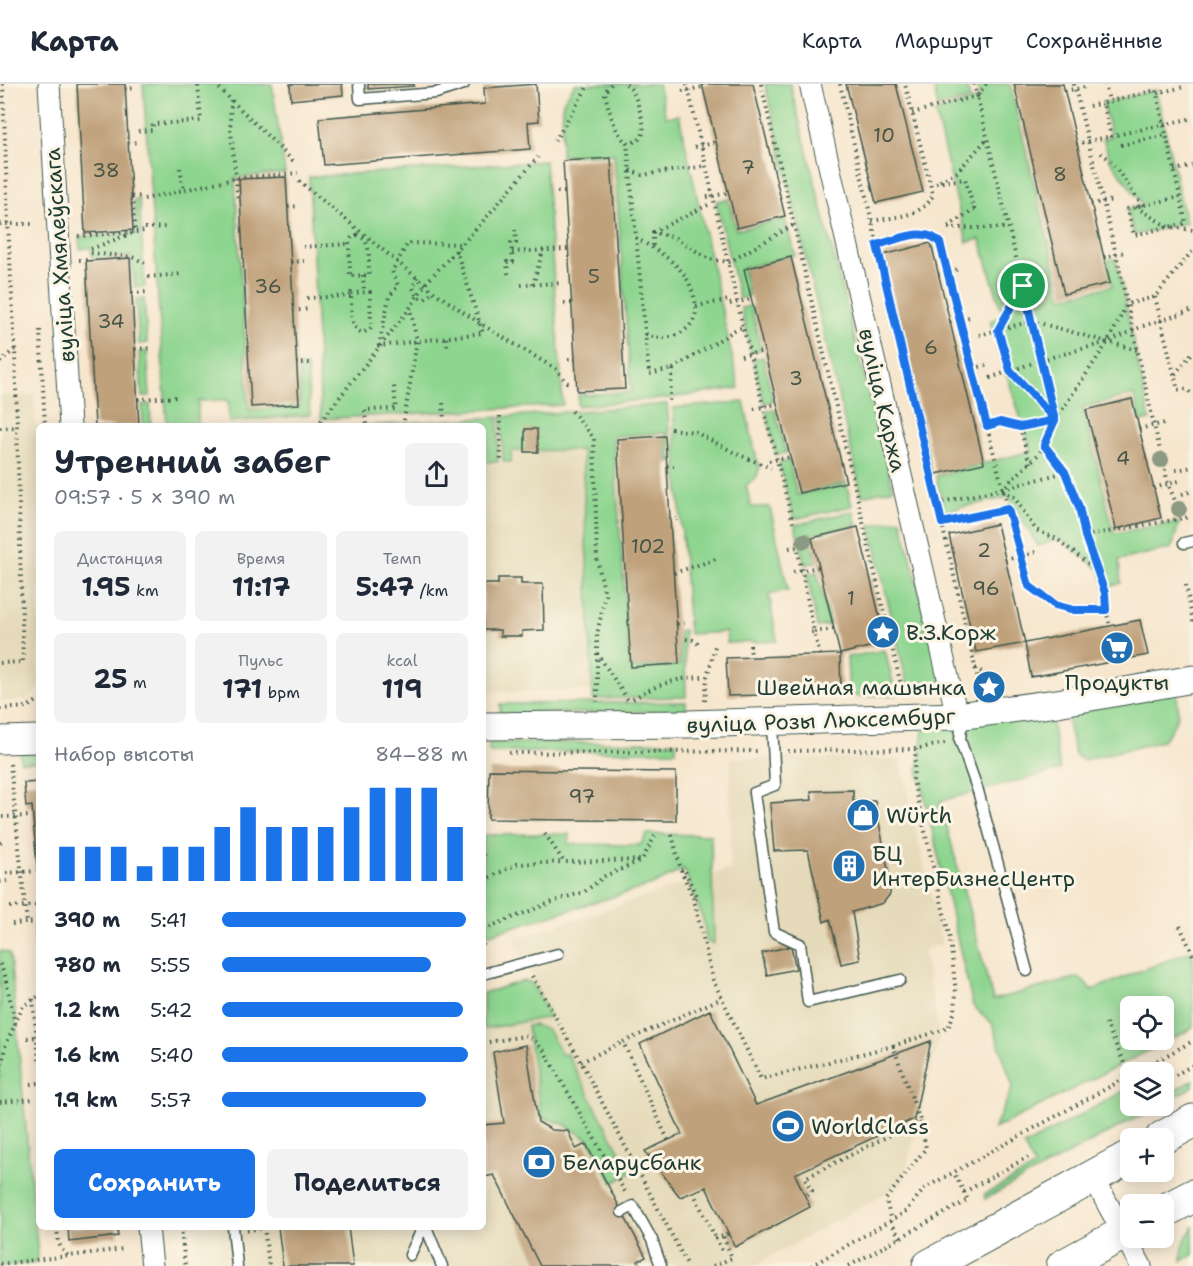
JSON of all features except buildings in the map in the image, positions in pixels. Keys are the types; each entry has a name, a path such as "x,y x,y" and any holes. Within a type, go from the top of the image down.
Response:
{"main road":[{"path":"1174,1131 1193,1121"},
{"path":"929,1266 1120,1161"},
{"path":"1174,1206 1193,1196"},
{"path":"1063,1266 1120,1235"}],"street":[{"name":"вуліца Хмялеўскага","path":"49,84 70,423"},
{"name":"вуліца Каржа","path":"810,84 969,709"},
{"name":"вуліца Розы Люксембург","path":"486,726 772,722 969,709 1069,701 1193,679"},
{"path":"5,752 36,739"},
{"path":"1092,1177 1120,1219"},
{"path":"148,1230 152,1266"},
{"path":"1134,1248 1141,1266"}],"lane":[{"path":"359,84 360,99 436,93 464,84"},
{"path":"969,709 960,740 978,790 1027,971"},
{"path":"772,722 775,785 754,793 774,932 800,944 808,1002 900,980"},
{"path":"486,973 558,954"},
{"path":"622,1212 633,1206 652,1240 662,1266"},
{"path":"233,1230 237,1266"},
{"path":"410,1255 422,1230"},
{"path":"425,1230 442,1266"}],"path":[{"path":"0,663 23,662 15,349 3,84"},
{"path":"138,131 152,130 153,124 201,121 198,84"},
{"path":"214,84 295,163"},
{"path":"555,141 589,84"},
{"path":"604,84 606,102 620,136 627,142 634,142 639,140 643,133 644,124 635,98 626,84"},
{"path":"605,92 610,84"},
{"path":"687,84 743,327 793,523"},
{"path":"761,84 903,696"},
{"path":"840,84 975,668 969,709"},
{"path":"872,221 921,210 929,204 933,195 905,84"},
{"path":"974,84 1055,420"},
{"path":"912,113 977,96 986,84"},
{"path":"1105,84 1109,101"},
{"path":"1075,86 1168,483 1176,501 1175,509 1186,518 1085,536"},
{"path":"1065,91 1075,86 1085,87"},
{"path":"682,91 703,87"},
{"path":"1089,106 1156,90 1157,93 1184,87"},
{"path":"125,89 135,88"},
{"path":"1157,93 1186,223 1134,236 1127,209 1180,197"},
{"path":"231,100 232,145 238,200 240,200"},
{"path":"1103,103 1111,137"},
{"path":"1076,144 1193,118"},
{"path":"1132,132 1134,142"},
{"path":"1122,145 1166,135"},
{"path":"988,138 957,172 936,183 965,179 974,209 946,228 1008,228"},
{"path":"128,143 139,142"},
{"path":"627,142 649,374 673,369 743,327"},
{"path":"695,147 716,142"},
{"path":"1101,153 1110,160 1143,206"},
{"path":"319,423 410,308 425,284 538,157"},
{"path":"630,170 642,176 706,166"},
{"path":"1174,170 1193,166"},
{"path":"180,168 184,189"},
{"path":"135,232 132,197 143,198 237,178 298,173"},
{"path":"299,181 434,292 481,324 556,369 570,386"},
{"path":"557,192 565,192"},
{"path":"707,197 729,193"},
{"path":"1091,204 1113,200"},
{"path":"653,232 708,205"},
{"path":"288,207 300,206"},
{"path":"1136,207 1170,227 1193,231"},
{"path":"0,225 34,224"},
{"path":"653,232 675,238 709,259 729,262 795,224"},
{"path":"78,236 135,232 165,227"},
{"path":"508,274 507,262 513,262 511,243 516,243 515,230"},
{"path":"84,260 135,232"},
{"path":"653,232 653,248"},
{"path":"877,245 924,233 935,237 940,243 1029,586 1055,605 1074,610 1106,610"},
{"path":"357,235 368,244 369,275 350,276 348,244 352,237 357,235"},
{"path":"636,238 675,265 688,281 696,306 693,321 675,336 653,338 645,333"},
{"path":"379,346 389,297 398,286 392,271 408,243 461,244"},
{"path":"303,247 348,244"},
{"path":"512,252 568,249"},
{"path":"379,346 483,333 456,250"},
{"path":"532,285 543,250"},
{"path":"1002,489 1030,465 1040,453 1055,420 1108,342 1127,304 1155,297 1193,250"},
{"path":"1104,257 1125,252"},
{"path":"91,256 132,257 148,264"},
{"path":"291,262 304,261"},
{"path":"938,274 959,268"},
{"path":"148,277 183,274"},
{"path":"363,275 364,293"},
{"path":"417,277 413,288 417,297"},
{"path":"520,285 563,283"},
{"path":"1023,286 998,330 1010,370 1055,420"},
{"path":"132,293 149,292"},
{"path":"307,298 351,296 351,293 370,292 372,323 368,332 359,332 353,324 351,296"},
{"path":"417,297 425,299 434,292"},
{"path":"1155,297 1178,390 1186,389 1193,396"},
{"path":"696,306 752,299"},
{"path":"564,303 572,303"},
{"path":"403,423 417,341 410,308"},
{"path":"293,310 308,309"},
{"path":"990,378 1041,360 1108,342 1143,326 1193,310"},
{"path":"950,322 973,316"},
{"path":"979,335 1032,321 1137,350"},
{"path":"446,338 447,346"},
{"path":"135,349 152,348"},
{"path":"0,362 15,349"},
{"path":"741,356 764,351"},
{"path":"1174,375 1193,352"},
{"path":"568,359 575,359"},
{"path":"296,363 311,363"},
{"path":"962,372 986,365"},
{"path":"669,402 673,369"},
{"path":"366,423 365,410 396,409 394,386"},
{"path":"138,399 178,397"},
{"path":"443,403 444,420"},
{"path":"754,409 777,404"},
{"path":"572,411 594,438 597,559 604,595 597,635 597,702"},
{"path":"500,416 501,464"},
{"path":"975,428 1000,422 1020,427 1055,420"},
{"path":"1140,429 1165,423"},
{"path":"0,428 17,427"},
{"path":"1020,427 1030,465"},
{"path":"671,429 695,432 737,454 771,468"},
{"path":"1044,445 1065,472 1079,507 1085,536 1105,593 1110,626"},
{"path":"769,461 790,457"},
{"path":"667,466 674,466"},
{"path":"1176,470 1193,467"},
{"path":"937,503 1065,472"},
{"path":"1154,488 1179,481"},
{"path":"1002,489 1014,497 1036,530 1057,539 1098,571"},
{"path":"1182,494 1193,491"},
{"path":"942,523 1008,509"},
{"path":"670,520 677,519"},
{"path":"789,548 797,547 820,655"},
{"path":"1005,560 1040,551"},
{"path":"674,573 716,559"},
{"path":"794,572 819,567"},
{"path":"1186,585 1193,622"},
{"path":"677,624 685,623"},
{"path":"807,633 834,629"},
{"path":"686,639 693,640 701,646"},
{"path":"750,645 750,657"},
{"path":"704,703 707,677 715,646"},
{"path":"597,653 629,702 651,687 687,677 707,677"},
{"path":"975,668 1005,686"},
{"path":"0,709 27,707 36,702"},
{"path":"507,753 916,749 913,780 950,939 956,993 955,1011 948,1028 893,1046 761,1079 720,999 713,980 694,900 681,870 672,835"},
{"path":"5,752 27,923"},
{"path":"2,817 33,816"},
{"path":"545,834 564,862"},
{"path":"486,927 584,892 605,876 642,860 656,834"},
{"path":"486,879 517,864 642,860"},
{"path":"6,873 36,871"},
{"path":"0,882 7,881"},
{"path":"10,907 36,905"},
{"path":"12,924 36,922"},
{"path":"1180,926 1193,955"},
{"path":"0,964 5,976 15,1023"},
{"path":"521,979 532,975 581,1062 688,1266"},
{"path":"0,1076 5,1047 15,1023 23,1006 36,998"},
{"path":"33,999 36,1022"},
{"path":"581,1062 720,999"},
{"path":"1106,1023 1124,1062"},
{"path":"486,1042 525,1036 534,1040 543,1049 633,1206"},
{"path":"27,1038 36,1037"},
{"path":"1154,1062 1193,1041"},
{"path":"623,1042 668,1140"},
{"path":"893,1046 920,1120 926,1149 886,1199 891,1221 900,1238"},
{"path":"1174,1076 1193,1065"},
{"path":"811,1266 904,1213 925,1188 1120,1082"},
{"path":"32,1084 36,1083"},
{"path":"0,1102 33,1099"},
{"path":"805,1196 812,1191 805,1178 920,1120"},
{"path":"964,1192 1028,1157"},
{"path":"849,1266 969,1200 954,1173"},
{"path":"693,1192 722,1250"},
{"path":"57,1230 62,1252 69,1256"},
{"path":"181,1230 185,1266"},
{"path":"245,1231 250,1230"},
{"path":"264,1230 269,1266"},
{"path":"716,1239 729,1233"},
{"path":"713,1266 732,1258 723,1236"},
{"path":"0,1264 123,1249"}],"shaded area":[{"path":"34,394 36,691 26,700 0,701 0,395"},
{"path":"581,451 591,690 486,692 486,465 512,464 512,452"},
{"path":"731,758 900,759 942,944 923,950 940,1037 902,1184 754,1266 201,1266 195,1230 486,1230 486,1019 546,1009 515,939 730,869"}],"green space":[{"path":"143,84 272,84 285,173 235,178 249,410 300,406 299,366 307,366 310,415 229,422 228,400 198,401 198,423 167,423"},
{"path":"575,84 658,84 666,117 679,115 739,388 669,398 578,406 578,395 631,392 614,154 561,156 563,102"},
{"path":"765,84 790,84 893,489 862,496"},
{"path":"933,84 966,84 970,99 938,107"},
{"path":"977,84 1010,84 1062,297 1112,286 1107,260 1116,259 1150,420 1141,422 1134,395 1083,407 1114,533 1179,522 1172,548 1119,560 1121,583 1105,588 1100,570 1059,539 1038,546 1009,497 944,511 936,476 1031,451 990,321 1003,316 980,239 967,242 935,113 980,98"},
{"path":"1156,90 1186,223 1134,235 1127,209 1143,205 1110,160 1103,138 1111,137 1103,103"},
{"path":"545,161 563,405 321,419 309,177"},
{"path":"139,199 145,287 135,287 132,257 92,258 91,248 80,249 79,237 136,233 134,200"},
{"path":"728,199 736,230 785,219 795,255 743,268 749,296 739,299 716,201"},
{"path":"136,299 144,299 147,343 139,344"},
{"path":"751,306 761,350 751,352 741,308"},
{"path":"147,351 150,396 142,396 139,352"},
{"path":"763,357 773,401 764,403 753,359"},
{"path":"744,402 759,469 755,479 746,485 751,507 770,507 788,590 769,594 777,641 727,643 726,632 689,634 673,408"},
{"path":"150,404 151,423 143,423 142,405"},
{"path":"667,404 672,461 668,462 666,433 613,436 630,668 680,665 679,631 684,630 686,697 593,699 582,450 511,451 511,462 503,462 501,417"},
{"path":"775,409 786,453 776,455 766,411"},
{"path":"498,417 498,462 486,462 486,423 407,423"},
{"path":"789,461 797,495 846,483 852,506 794,519 779,463"},
{"path":"853,511 857,525 809,535 816,562 805,565 795,525"},
{"path":"901,519 942,680 936,689 909,692 870,525"},
{"path":"817,572 830,625 817,627 807,574"},
{"path":"885,650 896,695 849,696 847,657"},
{"path":"1177,688 1178,715 1171,730 1162,741 1083,760 1075,755 1065,709"},
{"path":"686,702 686,711 500,714 500,704"},
{"path":"1050,711 1060,770 940,801 993,1000 1079,977 1092,990 1193,950 1193,1028 1174,1038 1174,996 1120,996 1120,1050 1150,1050 1126,1062 1120,1062 1120,1065 994,1129 1013,1087 992,1023 973,1006 918,769 924,723"},
{"path":"676,742 676,751 489,752 489,743"},
{"path":"36,752 36,762 21,762 20,753"},
{"path":"570,834 569,844 640,845 647,834 711,835 714,944 707,942 703,918 684,869 652,885 486,935 486,835"},
{"path":"0,951 10,955 38,1256 36,1263 0,1266"},
{"path":"523,981 530,982 550,1017 486,1028 486,992"},
{"path":"534,1025 548,1030 562,1055 567,1054 631,1173 613,1183 589,1139 564,1124 541,1117 527,1026"},
{"path":"1193,1080 1193,1087 1174,1097 1174,1091"},
{"path":"1120,1093 1120,1116 1139,1116 985,1199 984,1195 1035,1167 1024,1146"},
{"path":"1193,1227 1193,1255 1182,1261 1184,1243"}],"place":[{"name":"В.З.Корж","path":"883,632"},
{"name":"Продукты","path":"1117,648"},
{"name":"Швейная машынка","path":"989,687"},
{"name":"Würth","path":"863,815"},
{"name":"БЦ ИнтерБизнесЦентр","path":"849,866"},
{"name":"WorldClass","path":"788,1126"},
{"name":"Беларусбанк","path":"539,1162"}],"route":[{"path":"1023,286 998,330 1010,370 1055,420 1044,445 1065,472 1079,507 1085,536 1105,593 1106,610 1074,610 1055,605 1029,586 1008,509 942,523 877,245 924,233 935,237 940,243 987,426 1000,422 1020,427 1055,420 1023,286"}]}
